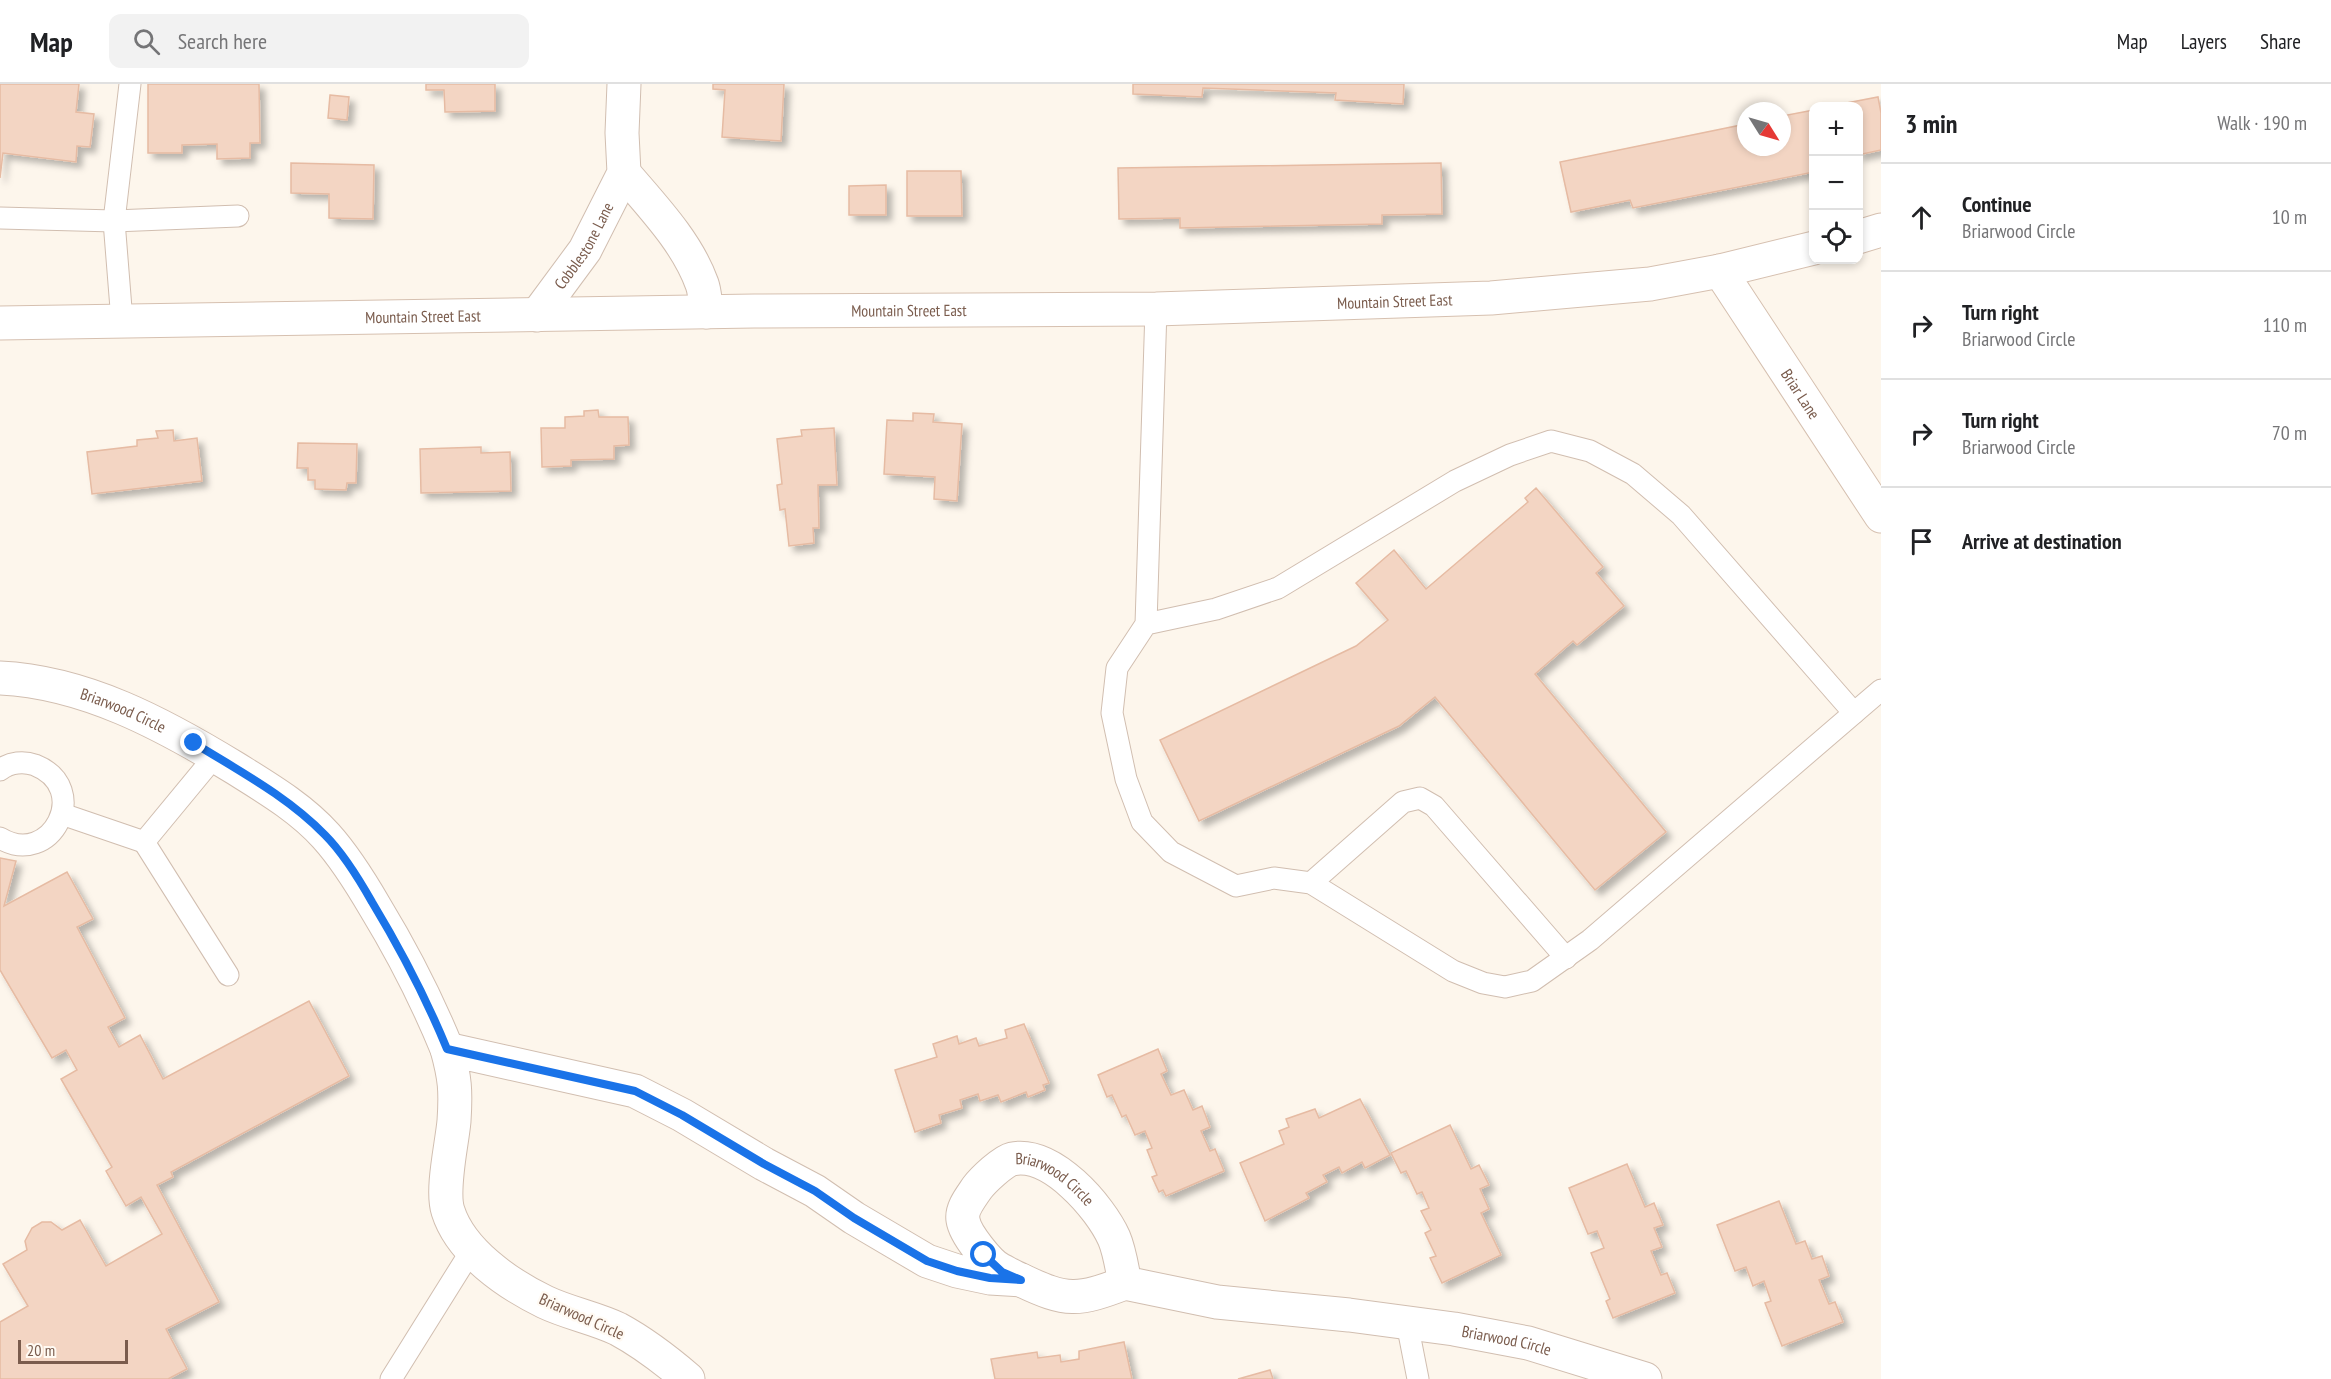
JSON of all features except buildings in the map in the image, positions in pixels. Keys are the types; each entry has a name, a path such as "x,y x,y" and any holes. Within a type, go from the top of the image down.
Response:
{"street":[{"name":"Cobblestone Lane","path":"537,315 585,250 624,173 622,133 624,84"},
{"path":"624,173 678,238 702,284 707,312"},
{"path":"1863,235 1881,230"},
{"name":"Mountain Street East","path":"0,323 707,312 1156,309 1491,298 1650,284 1720,271 1809,249"},
{"name":"Briar Lane","path":"1720,271 1881,516"},
{"name":"Briarwood Circle","path":"0,678 28,679 116,704 194,743 279,795 326,836 357,877 397,943 428,1002 447,1049 456,1083 454,1122 447,1168 447,1209 462,1240 471,1251 510,1281 545,1302 618,1329 672,1365 688,1379"},
{"path":"447,1049 635,1091 682,1115 764,1164 815,1191 854,1218 927,1261 957,1271 990,1278 1021,1280 1039,1289 1068,1297 1087,1297 1125,1283"},
{"name":"Briarwood Circle","path":"1021,1280 1002,1272 984,1255 963,1221 964,1209 981,1183 1010,1159 1031,1159 1052,1169 1087,1196 1100,1212 1116,1240 1125,1283 1217,1302 1349,1315 1528,1343 1645,1379"}],"lane":[{"path":"122,321 114,221 130,84"},
{"path":"0,218 114,221 238,216"},
{"path":"1156,309 1146,624 1117,668 1112,713 1126,779 1142,822 1171,852 1236,886 1274,878 1311,882 1453,971 1483,983 1504,987 1532,981 1590,940 1881,690"},
{"path":"1146,624 1216,609 1278,588 1455,481 1510,455 1551,441 1590,451 1633,474 1681,515 1854,713"},
{"path":"144,842 215,756"},
{"path":"0,770 17,763 30,763 43,768 53,776 61,788 64,801 57,827 47,837 35,843 21,845 0,838"},
{"path":"1311,882 1403,802 1420,798 1434,806 1566,958"},
{"path":"62,814 144,842 228,975"},
{"path":"391,1379 471,1251"},
{"path":"1407,1323 1418,1379"}],"route":[{"path":"194,743 279,795 326,836 357,877 397,943 428,1002 447,1049 635,1091 682,1115 764,1164 815,1191 854,1218 927,1261 957,1271 990,1278 1021,1280 1005,1271 1002,1272 984,1255"}]}
